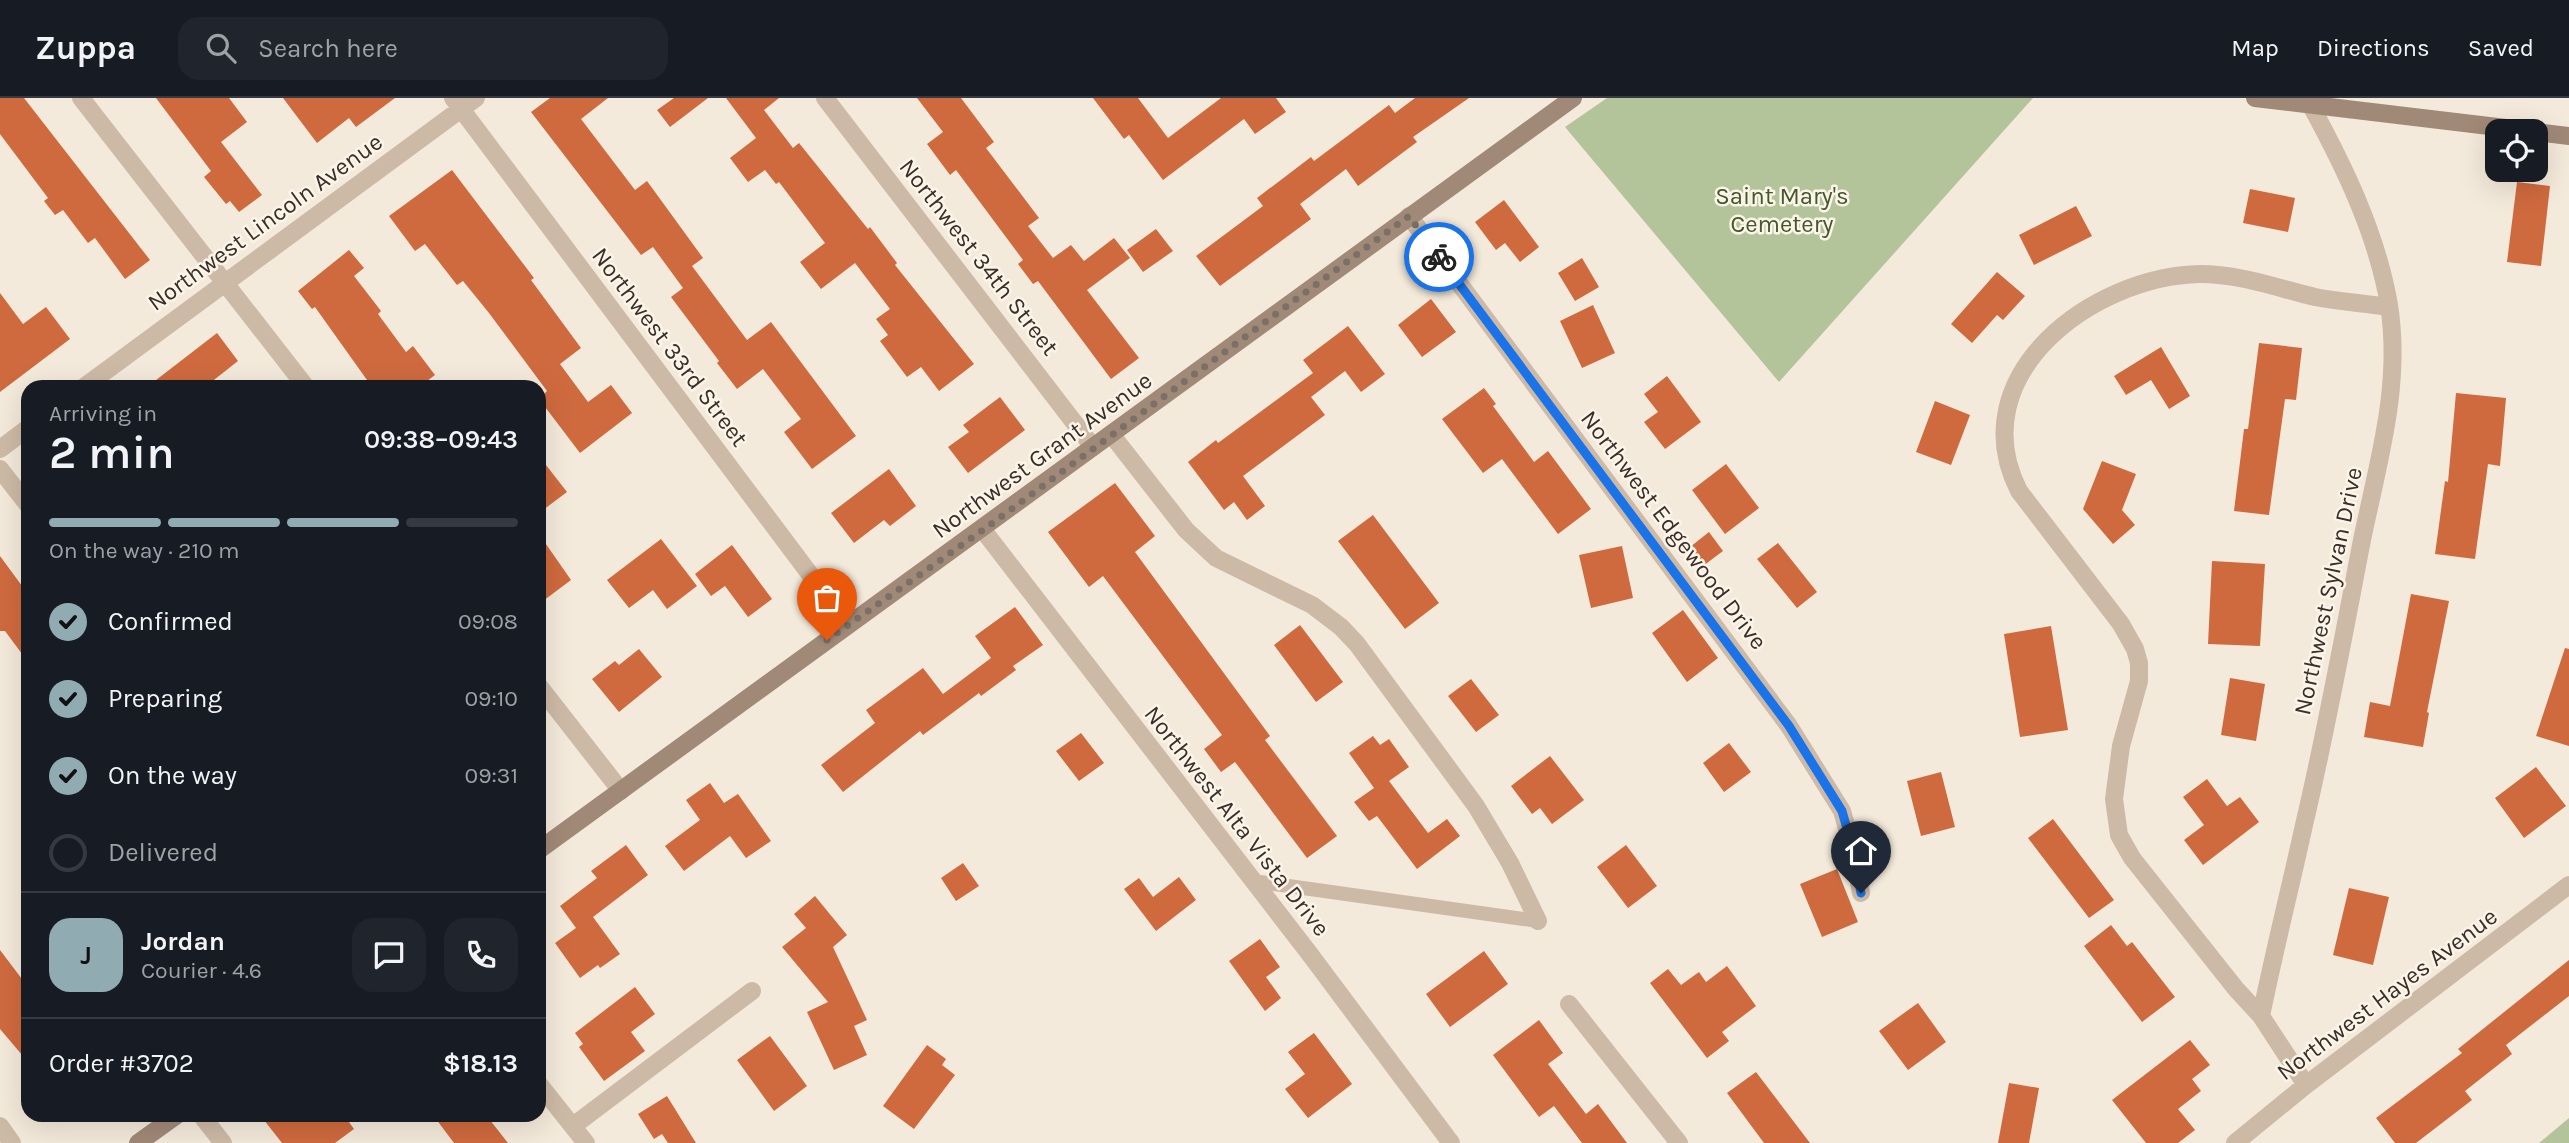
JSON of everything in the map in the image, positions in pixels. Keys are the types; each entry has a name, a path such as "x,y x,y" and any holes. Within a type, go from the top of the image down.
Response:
{"street":[{"path":"81,98 301,380"},
{"name":"Northwest Lincoln Avenue","path":"93,380 457,104 476,98"},
{"name":"Northwest 34th Street","path":"825,98 1093,447"},
{"name":"Northwest Grant Avenue","path":"546,845 983,530 1572,98"},
{"path":"2256,98 2485,126"},
{"name":"Northwest 33rd Street","path":"457,104 848,625"},
{"name":"Northwest Sylvan Drive","path":"2261,1016 2279,928 2308,811 2371,495 2384,443 2394,375 2389,307 2380,264 2360,208 2310,104"},
{"path":"2548,134 2569,136"},
{"name":"Northwest Edgewood Drive","path":"1409,216 1789,726 1842,811 1861,893"},
{"path":"2306,1085 2261,1016 2236,989 2132,858 2119,835 2114,799 2121,746 2138,681 2139,663 2135,649 2121,624 2018,491 2005,456 2003,431 2009,400 2017,380 2028,362 2051,336 2083,310 2113,294 2142,284 2199,274 2225,275 2318,297 2389,307"},
{"path":"0,449 21,433"},
{"path":"1111,434 1186,530 1216,558 1312,605 1357,644 1476,806 1506,855 1538,921"},
{"path":"0,469 21,496"},
{"name":"Northwest Alta Vista Drive","path":"983,530 1451,1143"},
{"path":"546,695 621,791"},
{"name":"Northwest Hayes Avenue","path":"2235,1143 2306,1085 2569,885"},
{"path":"573,1126 752,991"},
{"path":"1569,1004 1679,1143"},
{"path":"546,1093 586,1143"},
{"path":"138,1143 167,1122"},
{"path":"206,1122 223,1143"},
{"path":"0,1126 12,1143"}],"lane":[{"path":"1253,881 1538,921"}],"green space":[{"name":"Saint Mary's Cemetery","path":"1607,98 2033,98 1779,382 1565,127"},
{"path":"2569,1118 2569,1143 2539,1143"}],"building":[{"path":"0,98 24,98 150,260 125,279 95,238 88,243 63,210 55,215 44,201 48,198 0,134"},
{"path":"156,98 229,98 247,122 221,142 262,195 239,212 230,201 226,204 204,177 211,171"},
{"path":"283,98 395,98 356,127 349,118 317,143"},
{"path":"550,98 608,98 581,119 635,190 647,181 703,258 692,266 747,340 771,322 856,436 812,469 784,432 801,419 763,369 737,389 671,297 683,288 653,247 641,255 531,112"},
{"path":"674,98 708,98 670,127 657,110"},
{"path":"726,98 779,98 764,110 793,148 799,143 868,229 870,227 897,263 895,265 974,364 939,391 921,367 907,377 880,341 888,335 876,319 890,309 855,263 821,289 800,262 825,243 779,182 776,184 765,170 748,182 730,158 756,138"},
{"path":"917,98 961,98 994,142 986,148 1039,218 1028,226 1053,258 1071,245 1084,261 1114,238 1130,258 1087,290 1139,358 1111,379 1038,281 1033,284 1018,264 1023,260 956,170 950,175 927,144 943,132"},
{"path":"1093,98 1138,98 1168,138 1221,98 1276,98 1286,112 1255,134 1244,119 1163,180 1129,135 1124,139"},
{"path":"1415,98 1469,98 1413,137 1417,142 1358,186 1346,169 1300,204 1311,219 1220,286 1196,256 1263,206 1257,198 1311,157 1314,161 1389,105 1395,113"},
{"path":"452,170 534,278 531,280 581,348 560,364 588,402 611,385 632,413 580,453 546,408 546,380 539,380 463,281 457,285 425,244 415,251 389,216"},
{"path":"2517,182 2550,186 2541,266 2507,262"},
{"path":"2250,189 2295,198 2288,232 2243,223"},
{"path":"1504,200 1539,247 1520,262 1505,243 1496,250 1475,222"},
{"path":"2076,206 2092,236 2034,265 2019,235"},
{"path":"1156,229 1173,251 1143,272 1127,250"},
{"path":"349,250 364,268 354,276 381,311 378,314 406,352 413,346 435,375 428,380 367,380 315,307 312,309 298,291"},
{"path":"1582,258 1599,287 1575,301 1558,273"},
{"path":"1997,272 2025,296 2003,320 1997,315 1972,343 1951,324"},
{"path":"0,293 23,324 46,307 70,339 0,392"},
{"path":"1431,299 1456,332 1422,357 1398,325"},
{"path":"1593,305 1615,353 1582,368 1560,321"},
{"path":"1348,326 1385,374 1361,392 1345,371 1311,397 1325,415 1243,476 1265,506 1247,520 1234,502 1224,510 1188,462 1313,373 1303,360"},
{"path":"217,333 238,361 214,380 156,380"},
{"path":"2259,343 2302,348 2296,400 2285,399 2269,515 2234,511 2244,429 2248,429"},
{"path":"2161,347 2190,396 2169,409 2151,380 2126,395 2114,376"},
{"path":"1667,376 1701,422 1665,449 1644,422 1658,412 1644,394"},
{"path":"1484,388 1496,404 1493,406 1534,462 1548,451 1591,509 1558,534 1502,459 1483,473 1442,419"},
{"path":"2456,393 2506,398 2500,466 2488,464 2475,559 2435,554 2445,481 2448,482"},
{"path":"1000,397 1025,430 968,473 948,447 969,432 963,425"},
{"path":"1935,401 1970,415 1951,465 1916,452"},
{"path":"2102,461 2136,474 2122,510 2135,525 2113,544 2083,509"},
{"path":"1726,464 1759,508 1725,534 1692,490"},
{"path":"546,465 567,492 546,508"},
{"path":"889,469 916,506 890,526 884,520 854,543 831,513"},
{"path":"1115,483 1155,536 1135,552 1270,736 1265,740 1337,836 1307,858 1235,762 1221,772 1204,749 1222,735 1103,576 1089,587 1048,532"},
{"path":"1373,515 1439,603 1405,629 1338,541"},
{"path":"1709,532 1723,551 1699,569 1685,551"},
{"path":"661,539 697,586 667,609 653,590 629,608 607,580"},
{"path":"1778,543 1817,592 1797,608 1757,559"},
{"path":"546,544 571,580 546,599"},
{"path":"732,545 772,599 748,617 725,586 711,596 695,574"},
{"path":"1622,546 1633,598 1591,608 1579,555"},
{"path":"0,556 21,584 21,653 5,631 0,631"},
{"path":"2212,561 2265,564 2260,646 2208,644"},
{"path":"2411,594 2449,601 2427,712 2429,713 2423,747 2364,737 2370,702 2390,706"},
{"path":"1015,607 1043,645 1013,666 1016,670 981,696 979,693 923,735 920,731 843,792 821,765 875,723 866,710 923,668 943,694 991,658 975,636"},
{"path":"1683,610 1718,658 1687,682 1652,633"},
{"path":"1300,625 1343,682 1316,702 1274,645"},
{"path":"2051,626 2068,730 2020,737 2004,634"},
{"path":"2565,648 2569,649 2569,746 2536,736"},
{"path":"639,649 662,677 619,712 592,679 615,661 619,665"},
{"path":"2230,678 2265,684 2256,741 2221,735"},
{"path":"1471,679 1499,715 1476,732 1448,696"},
{"path":"1081,733 1104,763 1079,781 1056,751"},
{"path":"1373,736 1380,745 1389,739 1409,767 1389,781 1428,833 1447,819 1460,836 1417,869 1377,816 1369,821 1354,802 1374,788 1349,753"},
{"path":"1729,743 1751,772 1724,792 1703,763"},
{"path":"1550,756 1584,800 1552,824 1540,808 1532,814 1511,786"},
{"path":"2536,767 2566,806 2524,838 2495,798"},
{"path":"1941,772 1955,827 1921,836 1907,781"},
{"path":"2207,779 2227,806 2240,797 2259,822 2203,865 2184,840 2204,825 2183,797"},
{"path":"710,783 724,803 738,794 771,841 746,858 730,836 684,871 665,846 700,820 686,800"},
{"path":"2053,819 2114,900 2089,918 2028,838"},
{"path":"626,845 648,875 593,917 620,954 580,978 555,943 576,928 560,906 597,878 591,871"},
{"path":"1626,845 1657,886 1628,908 1597,867"},
{"path":"963,863 979,886 956,901 941,878"},
{"path":"1837,869 1858,922 1822,937 1800,884"},
{"path":"1179,877 1196,900 1156,931 1124,889 1139,878 1153,897"},
{"path":"2349,888 2389,897 2373,965 2333,955"},
{"path":"815,896 847,935 833,947 867,1020 854,1026 867,1055 834,1070 807,1012 828,1002 782,947 806,928 794,914"},
{"path":"2111,925 2127,946 2132,942 2175,997 2142,1022 2084,946"},
{"path":"1260,939 1280,967 1266,977 1281,998 1265,1011 1229,961"},
{"path":"0,950 21,978 21,1054 0,1029"},
{"path":"1484,951 1508,984 1450,1027 1426,994"},
{"path":"2569,960 2569,996 2506,1045 2512,1054 2465,1091 2472,1100 2416,1143 2395,1143 2376,1118 2462,1053 2458,1049"},
{"path":"1727,966 1756,1006 1722,1032 1729,1041 1707,1058 1650,983 1668,969 1681,985 1699,972 1706,982"},
{"path":"635,987 655,1014 631,1032 645,1051 604,1081 579,1047 583,1044 575,1033"},
{"path":"1918,1003 1946,1042 1908,1070 1879,1031"},
{"path":"1539,1020 1563,1053 1548,1064 1586,1114 1598,1104 1627,1143 1582,1143 1554,1106 1539,1117 1493,1055"},
{"path":"1314,1033 1352,1084 1308,1118 1285,1089 1305,1074 1288,1052"},
{"path":"770,1036 807,1086 774,1111 737,1060"},
{"path":"2190,1040 2210,1065 2192,1079 2201,1091 2178,1109 2195,1130 2178,1143 2146,1143 2112,1100"},
{"path":"927,1045 946,1059 942,1065 955,1075 914,1129 883,1106"},
{"path":"1756,1072 1810,1143 1764,1143 1727,1093"},
{"path":"2009,1083 2039,1088 2029,1143 1998,1143"},
{"path":"667,1096 696,1143 668,1143 662,1134 654,1139 638,1114"},
{"path":"266,1122 349,1122 354,1129 335,1143 282,1143"},
{"path":"438,1122 492,1122 508,1143 454,1143"}],"way so far":[{"path":"827,640 983,530 1409,216 1439,257"}],"route":[{"path":"1439,257 1789,726 1842,811 1861,893"}]}
